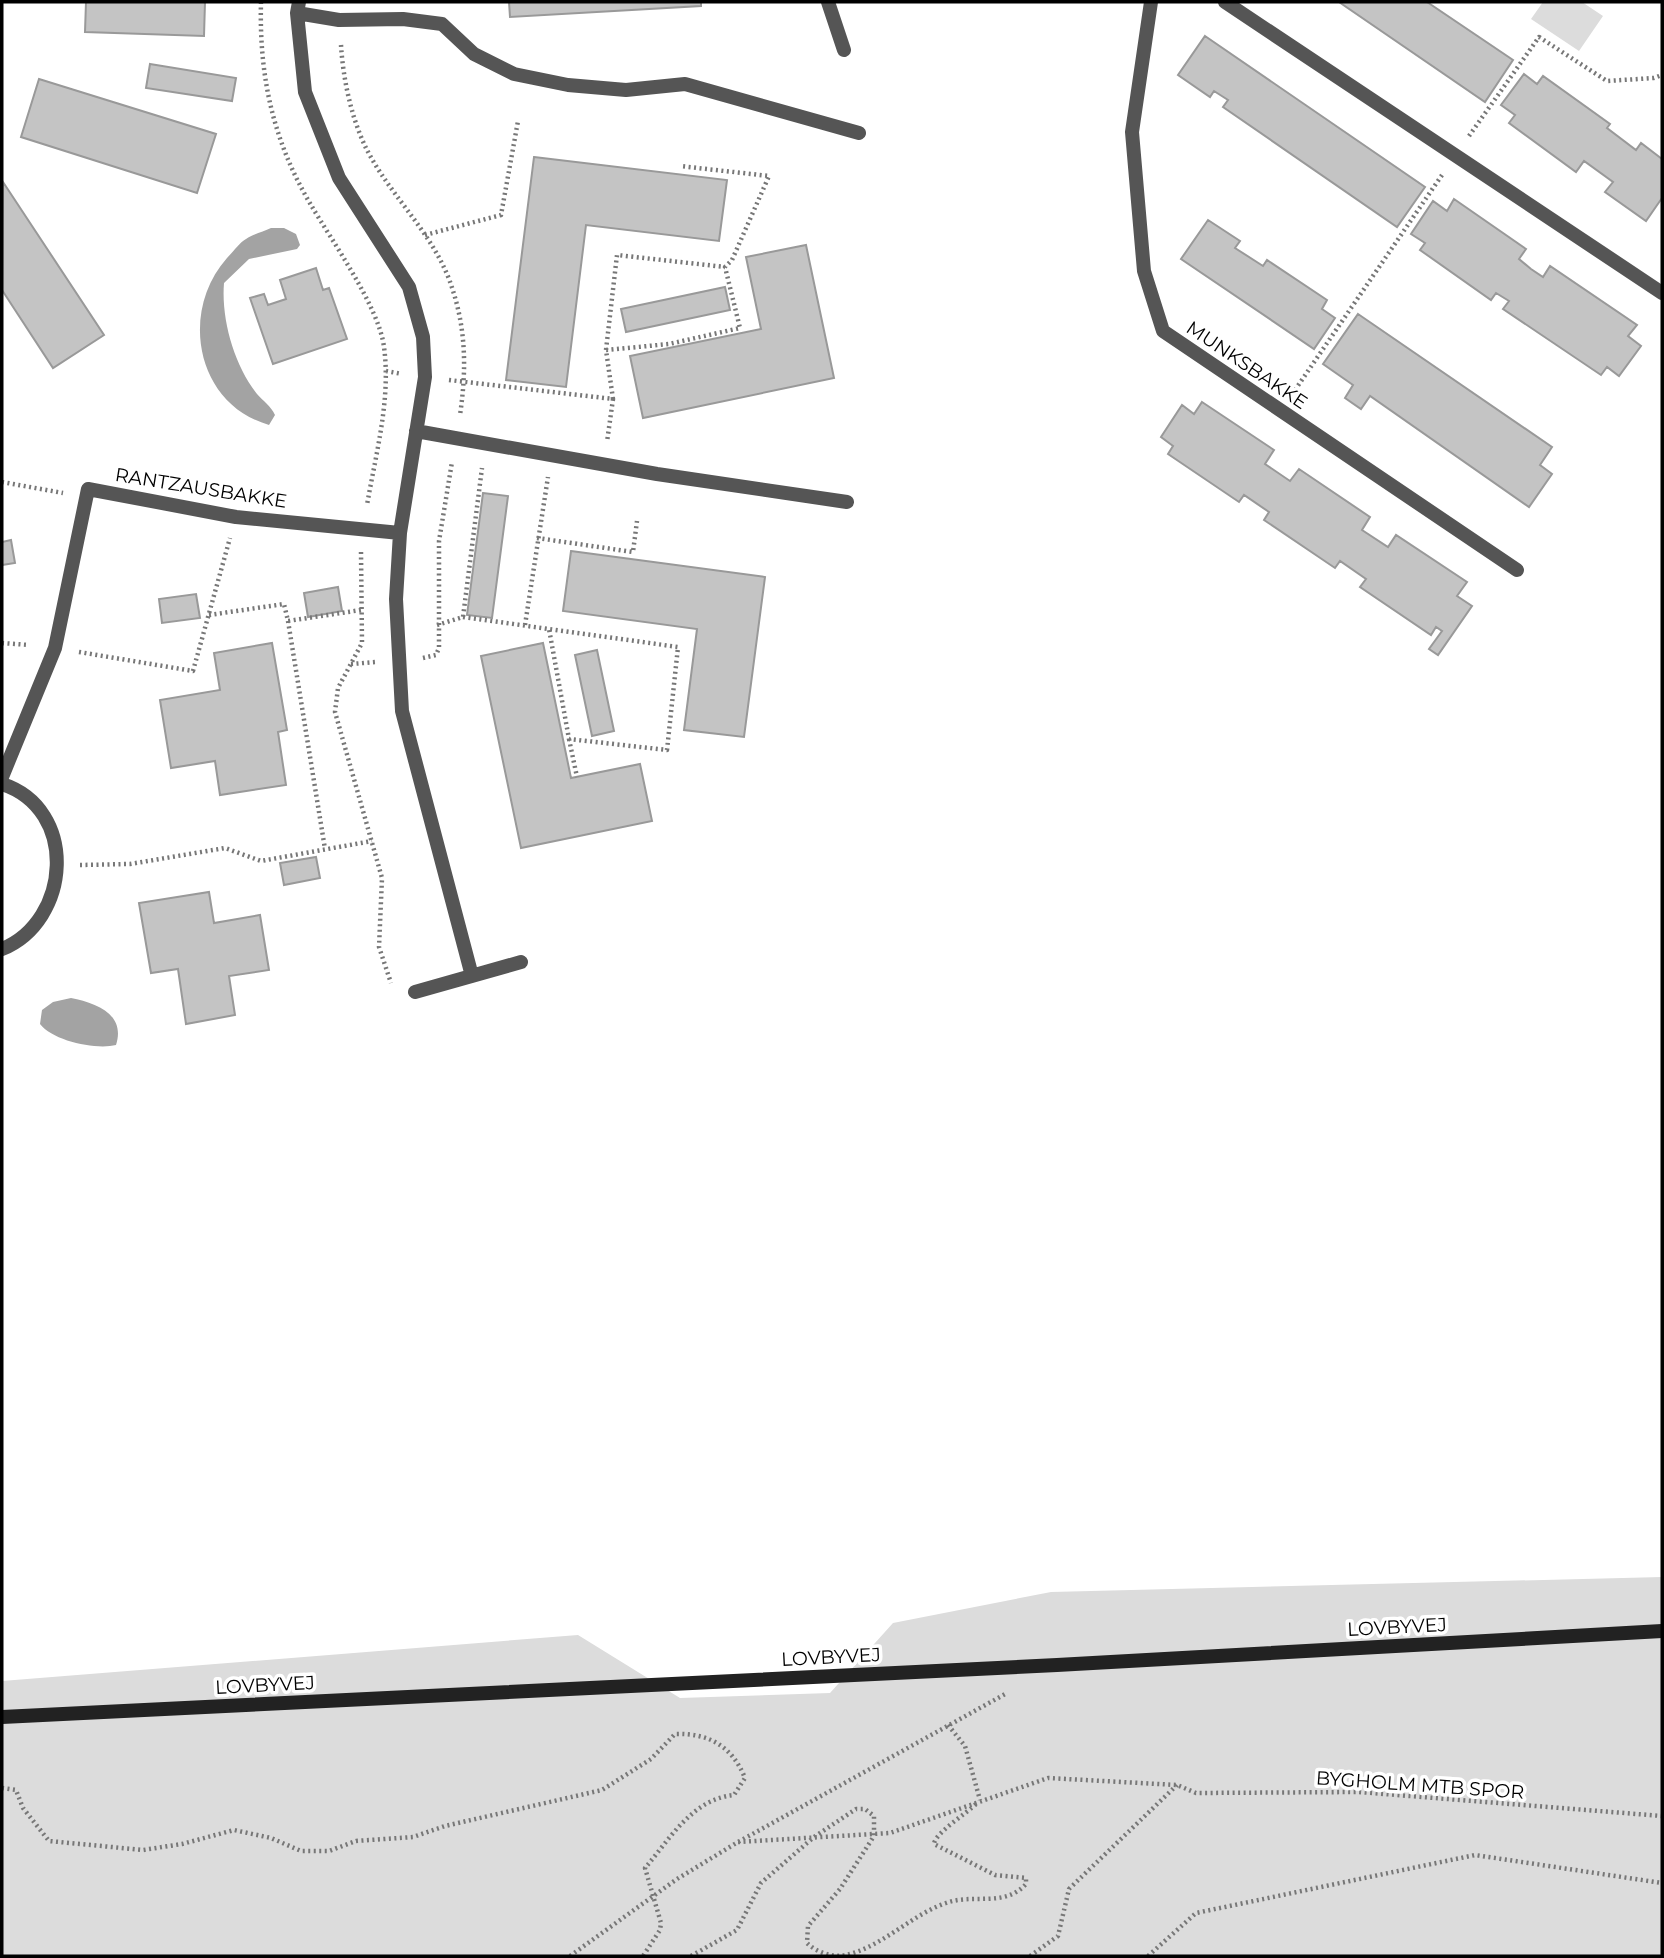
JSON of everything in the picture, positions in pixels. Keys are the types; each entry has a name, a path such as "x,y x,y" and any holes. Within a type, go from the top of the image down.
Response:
{"street":[{"path":"828,2 844,50"},
{"name":"MUNKSBAKKE","path":"1150,2 1132,132 1144,271 1163,331 1517,570"},
{"path":"1225,2 1662,293"},
{"path":"472,976 402,711 396,599 400,533 425,377 423,337 409,287 339,177 305,92 298,7 339,20 403,19 442,24 474,54 514,74 568,85 626,90 685,83 859,133"},
{"path":"416,431 612,467 847,502"},
{"name":"RANTZAUSBAKKE","path":"87,497 88,489 236,517 400,533"},
{"path":"2,777 55,648 87,497"},
{"path":"2,784 26,798 41,813 52,832 58,865 53,896 44,915 30,932 2,949"},
{"path":"415,992 521,962"},
{"name":"LOVBYVEJ","path":"2,1717 1057,1665 1662,1631"}],"path":[{"path":"261,2 260,39 273,126 309,202 361,288 384,344 387,390 363,530 362,643 338,688 335,712 382,878 379,947 396,995"},
{"path":"339,20 343,74 366,148 425,235 448,278 461,325 465,382 439,541 439,648 436,654 351,664"},
{"path":"425,235 501,215 518,121"},
{"path":"680,166 769,176 732,260 725,267"},
{"path":"606,450 613,399 606,350 617,255 725,267"},
{"path":"606,350 645,348 740,328 725,267"},
{"path":"386,371 613,399"},
{"path":"463,617 482,467"},
{"path":"526,625 548,477"},
{"path":"2,482 87,497"},
{"path":"2,643 55,648 193,671 236,517"},
{"path":"537,538 633,552 637,521"},
{"path":"209,615 284,604 325,849"},
{"path":"288,621 361,610"},
{"path":"437,625 463,617 678,647 667,750 569,739"},
{"path":"549,629 577,777"},
{"path":"58,865 130,864 225,848 261,861 372,841"},
{"path":"570,1956 653,1896 738,1842 1009,1692"},
{"path":"691,1956 737,1930 761,1883 814,1838 856,1809 865,1810 874,1816 874,1836 840,1889 808,1926 807,1943 816,1952 844,1956 946,1902 1006,1898 1020,1891 1026,1884 1026,1878 1022,1875 995,1875 934,1844 940,1830 957,1822 980,1800 965,1746 948,1725"},
{"path":"2,1788 16,1790 23,1808 48,1841 143,1850 183,1844 234,1830 271,1838 301,1851 328,1851 356,1841 413,1837 445,1826 602,1790 651,1759 675,1734 701,1734 725,1749 741,1767 746,1779 734,1796 718,1797 695,1810 645,1868 661,1917 660,1930 643,1956"},
{"name":"BYGHOLM MTB SPOR","path":"738,1842 890,1833 980,1800 1048,1779 1177,1786 1196,1793 1359,1792 1662,1815"},
{"path":"1030,1956 1058,1936 1069,1889 1177,1786"},
{"path":"1148,1956 1196,1913 1475,1855 1662,1882"}],"shaded area":[{"path":"1543,2 1582,2 1603,16 1579,51 1531,19"},
{"path":"271,228 284,228 296,234 300,245 297,249 249,259 224,283 225,311 231,341 249,382 275,415 269,425 244,414 225,398 211,377 203,354 200,329 203,304 212,280 227,258 243,241"},
{"path":"71,998 99,1007 113,1018 118,1034 116,1045 75,1043 55,1035 40,1024 42,1010 53,1002"},
{"path":"1662,1577 1662,1956 2,1956 2,1681 578,1635 680,1698 830,1693 893,1623 1051,1592"}],"building":[{"path":"86,2 205,2 204,36 85,32"},
{"path":"509,2 701,2 701,6 510,17"},
{"path":"1339,2 1427,2 1513,60 1485,102"},
{"path":"1205,36 1425,187 1397,227 1223,107 1228,100 1214,91 1210,97 1178,75"},
{"path":"150,64 236,78 232,101 146,88"},
{"path":"1524,74 1537,84 1543,76 1610,124 1607,128 1636,150 1641,143 1662,159 1662,198 1646,221 1605,192 1613,182 1584,161 1576,172 1509,123 1515,115 1501,105"},
{"path":"39,79 216,134 197,193 21,137"},
{"path":"534,157 727,180 719,241 586,225 566,387 506,380"},
{"path":"3,182 104,335 53,368 2,290"},
{"path":"1454,199 1526,249 1519,259 1531,269 1543,277 1550,266 1637,325 1628,336 1641,346 1619,376 1607,367 1601,375 1503,309 1509,301 1496,293 1491,300 1420,250 1425,243 1411,234 1433,201 1447,211"},
{"path":"1208,220 1240,241 1235,248 1263,266 1267,260 1327,300 1322,309 1335,318 1314,349 1181,259"},
{"path":"806,245 834,378 643,418 630,356 761,329 746,257"},
{"path":"316,268 323,290 329,288 347,339 273,364 250,298 264,294 268,305 286,299 280,280"},
{"path":"725,287 730,310 626,332 621,309"},
{"path":"1358,314 1552,447 1540,465 1552,474 1529,507 1370,396 1361,409 1345,398 1353,385 1323,364"},
{"path":"1202,402 1274,450 1265,464 1290,481 1299,469 1370,517 1362,530 1388,547 1396,535 1467,582 1457,596 1472,606 1438,655 1429,649 1442,631 1436,627 1431,635 1360,587 1366,579 1340,561 1335,568 1264,520 1269,512 1244,495 1239,502 1168,454 1173,446 1161,437 1182,405 1194,414"},
{"path":"483,493 508,496 492,618 467,615"},
{"path":"11,540 15,563 2,565 2,542"},
{"path":"571,551 765,577 744,737 684,730 697,629 563,611"},
{"path":"338,587 342,611 308,617 304,593"},
{"path":"196,594 200,618 162,623 159,599"},
{"path":"272,643 287,730 278,732 286,785 220,795 215,761 171,768 160,700 220,690 214,653"},
{"path":"543,643 571,778 640,764 652,821 521,848 481,656"},
{"path":"597,650 614,731 592,736 575,655"},
{"path":"316,857 320,878 284,885 280,863"},
{"path":"209,892 214,923 260,915 269,970 229,976 235,1015 186,1024 178,969 151,973 139,903"}]}
